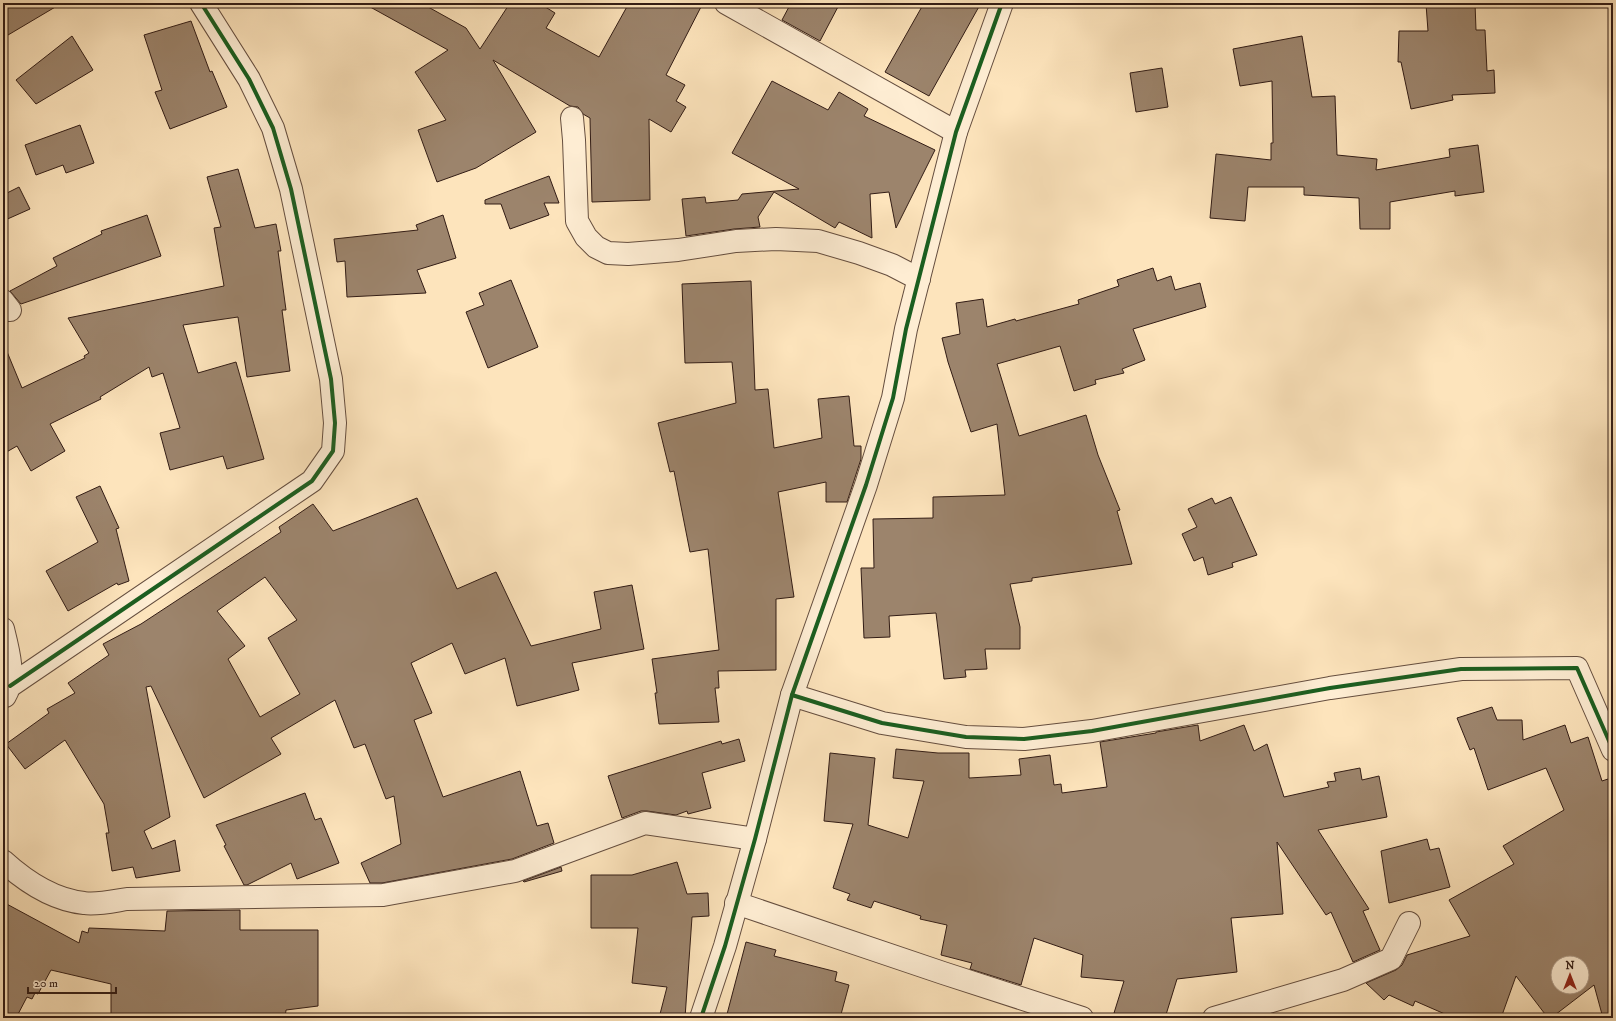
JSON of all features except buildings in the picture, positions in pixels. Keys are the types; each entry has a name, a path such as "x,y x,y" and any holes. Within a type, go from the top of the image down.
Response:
{"street":[{"path":"6,692 312,481 333,451 335,423 331,379 291,189 273,128 250,79 201,3"},
{"path":"726,3 956,132"},
{"path":"701,1018 725,946 755,839 792,695 866,485 893,398 906,329 956,132 1002,3"},
{"path":"572,118 577,221 586,237 596,247 608,253 628,254 678,250 736,241 776,239 818,241 859,253 892,265 919,279"},
{"path":"3,629 9,652 6,692"},
{"path":"792,695 882,723 966,738 1024,739 1092,731 1330,688 1461,669 1577,668 1613,750"},
{"path":"3,861 15,873 58,898 85,904 127,899 383,895 515,871 645,823 755,839"},
{"path":"736,903 1082,1018"},
{"path":"1214,1018 1344,980 1391,959 1409,923"}],"cycle path":[{"path":"10,686 312,481 333,451 335,423 331,379 291,189 273,128 249,79 201,3"},
{"path":"701,1018 725,946 755,839 792,695 866,485 893,398 906,329 956,132 1002,3"},
{"path":"792,695 882,723 966,737 1024,739 1092,731 1330,688 1461,669 1577,668 1613,750"}]}
